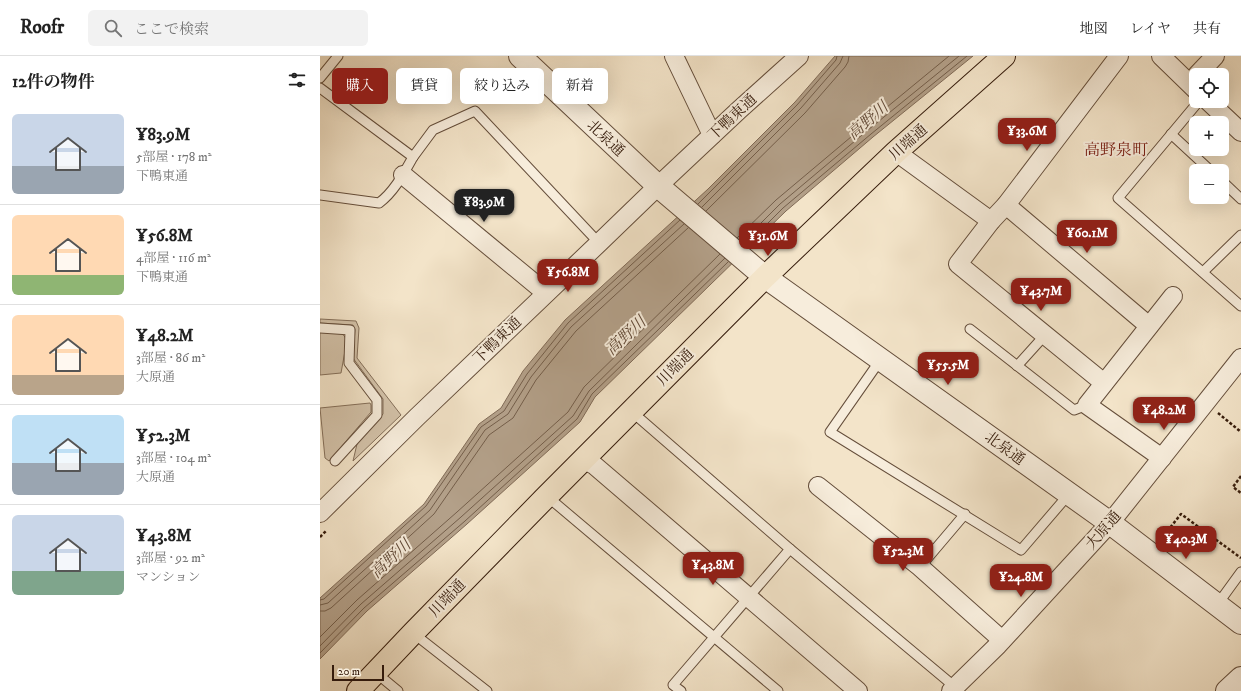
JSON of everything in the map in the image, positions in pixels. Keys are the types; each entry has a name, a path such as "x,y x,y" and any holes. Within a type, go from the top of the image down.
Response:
{"highway":[{"name":"川端通","path":"358,691 412,633 583,459 765,277 896,152 1004,56"}],"street":[{"name":"北泉通","path":"520,56 664,192 765,277 1110,523 1241,623"},
{"path":"674,56 712,135"},
{"path":"1104,383 958,264 991,221 1006,205 1119,56"},
{"path":"1161,56 1189,77"},
{"path":"1205,68 1215,56"},
{"name":"下鴨東通","path":"320,513 417,417 599,243 664,192 712,135 790,59"},
{"path":"1215,108 1241,132"},
{"path":"896,152 991,221"},
{"path":"403,175 546,293"},
{"path":"1006,205 1150,326"},
{"path":"1162,458 1087,405 1173,296"},
{"name":"大原通","path":"953,689 1002,640 1110,523 1241,358"},
{"path":"583,459 594,465 858,691"},
{"path":"818,486 920,567 1002,640"},
{"path":"1227,691 1241,678"}],"lane":[{"path":"320,78 338,56"},
{"path":"320,88 413,157"},
{"path":"1193,108 1118,198 1241,306"},
{"path":"320,195 379,204 385,199 403,175 413,157 433,130 475,111 599,243"},
{"path":"1171,134 1203,164"},
{"path":"1229,188 1241,199"},
{"path":"1203,272 1241,235"},
{"path":"320,328 350,330 349,363 377,400 377,415 335,461"},
{"path":"970,329 1074,410 1087,405"},
{"path":"1017,366 1045,335"},
{"path":"880,359 830,432 1021,550 1069,494"},
{"path":"631,411 953,689"},
{"path":"545,498 555,503 778,691"},
{"path":"920,567 965,514"},
{"path":"680,691 673,685 790,549"},
{"path":"1217,605 1241,572"},
{"path":"412,633 487,691"},
{"path":"375,672 398,691"}],"path":[{"path":"1205,404 1241,432"},
{"path":"1241,476 1233,487 1241,493"},
{"path":"1149,553 1181,514 1241,558"}],"shaded area":[{"path":"320,319 356,321 359,328 357,358 401,415 353,461 357,444 383,414 383,399 353,358 355,329 353,325 320,323"},
{"path":"320,332 342,333 347,340 341,373 320,375"},
{"path":"370,403 371,412 329,461 325,458 320,408"}],"water":[{"name":"高野川","path":"835,56 973,56 873,137 786,211 595,397 580,422 467,524 367,611 320,659 320,598 424,504 479,424 501,408 523,371 565,320 708,189 795,102"}],"district":[{"name":"高野泉町","path":"1116,149"}]}
